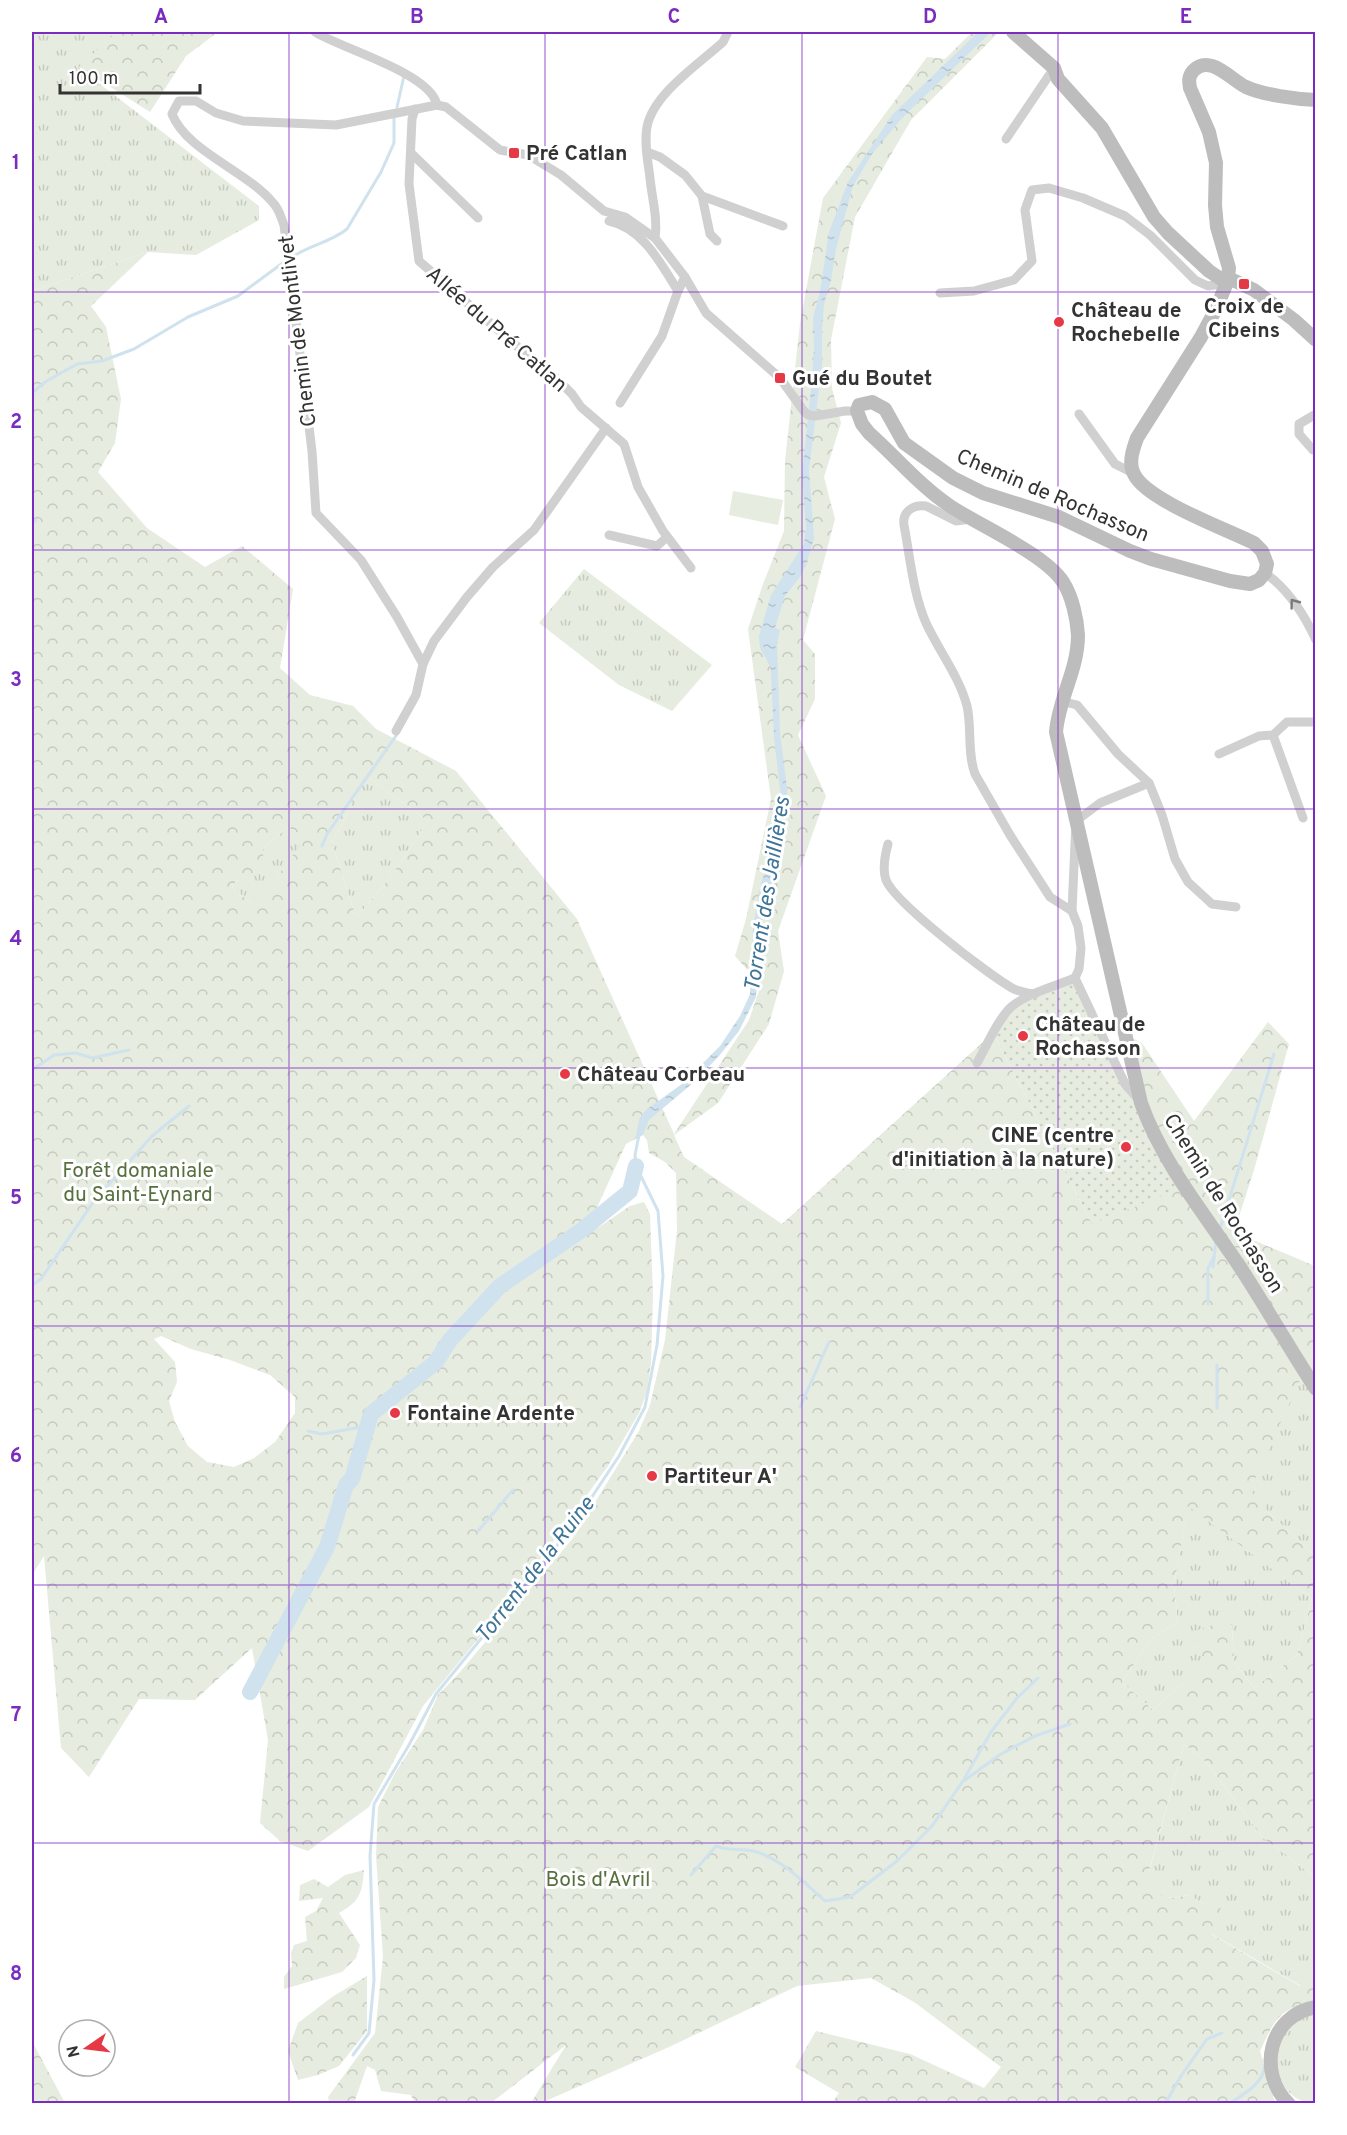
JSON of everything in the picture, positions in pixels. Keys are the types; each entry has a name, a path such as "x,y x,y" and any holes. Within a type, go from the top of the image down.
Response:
{"street":[{"path":"315,32 407,73 435,97 437,105 446,106 500,150 528,155 561,175 604,211 625,217 655,238 685,277 706,313 780,378 808,415 857,411"},
{"path":"655,238 658,222 647,152 646,128 653,109 668,90 723,42 728,32"},
{"path":"1013,32 1054,68 1058,79 1101,128 1154,217 1209,271 1221,279 1244,284 1254,290 1316,340"},
{"path":"1079,414 1115,464 1133,473 1132,455 1137,438 1201,337 1216,309 1227,281 1229,268 1217,227 1216,163 1209,132 1188,82 1190,74 1204,64 1217,68 1245,87 1277,95 1316,100"},
{"path":"1006,139 1054,68"},
{"name":"Chemin de Montlivet","path":"423,664 397,617 360,560 316,513 312,451 284,225 275,204 193,141 177,126 172,114 178,101 187,100 196,101 216,113 243,121 336,125 437,105"},
{"name":"Allée du Pré Catlan","path":"415,109 412,118 409,184 419,261 554,376 572,394 581,408 624,444 638,487 667,537 691,568"},
{"path":"647,152 660,157 685,174 702,196 710,234 717,241"},
{"path":"411,153 478,218"},
{"path":"940,293 974,291 1014,280 1032,261 1025,210 1032,190 1049,188 1083,198 1125,216 1150,235 1195,280 1208,286 1227,281"},
{"path":"702,196 783,226"},
{"path":"609,221 621,224 652,251 678,291"},
{"path":"620,403 662,336 685,277"},
{"name":"Chemin de Rochasson","path":"1133,473 1139,481 1163,499 1254,543 1262,551 1267,564 1265,573 1250,584 1173,566 1130,551 1059,518 983,493 953,478 904,443 885,409 879,404 866,402 859,405 857,411 862,424 869,433 922,485 971,519 1049,566 1063,582 1074,609 1078,634 1076,663 1061,701 1056,732 1141,1102 1163,1152 1184,1187 1238,1264 1316,1389"},
{"path":"1316,414 1299,424 1299,434 1313,450 1316,450"},
{"path":"396,731 416,695 423,664 434,641 493,567 534,530 606,428"},
{"path":"971,519 956,521 926,506 916,506 908,511 903,520 915,585 925,621 951,668 967,707 971,764 975,774 1010,835 1050,897 1072,910"},
{"path":"609,535 657,546 667,537"},
{"path":"1265,573 1275,580 1297,607 1316,640"},
{"path":"1061,701 1077,705 1118,754 1149,783 1162,815 1175,859 1188,882 1212,904 1236,907"},
{"path":"1219,754 1259,736 1273,735 1287,722 1316,722"},
{"path":"1273,735 1303,818"},
{"path":"1141,1102 1125,1084 1075,978 1080,958 1080,937 1072,910 1076,821 1100,803 1149,783"},
{"path":"888,844 884,873 886,882 896,895 923,920 995,977 1015,989 1035,994"},
{"path":"977,1063 1006,1013 1013,1006 1035,994 1075,978"},
{"path":"1289,2103 1273,2080 1271,2065 1273,2044 1289,2017 1304,2009 1316,2007"}],"green space":[{"path":"32,32 117,32 79,68 259,206 259,220 196,255 148,252 32,291"},
{"path":"117,32 218,32 186,56 150,112 79,67"},
{"path":"972,32 999,32 911,120 855,217 831,340 832,388 841,423 824,477 835,519 803,640 815,654 815,699 798,735 826,796 778,931 784,971 769,1024 718,1103 674,1135 684,1157 782,1224 993,1033 1092,1224 1163,1152 1126,1035 1142,1043 1194,1121 1268,1022 1289,1044 1234,1232 1315,1266 1315,1347 1250,1490 1269,1513 1315,1556 1315,1877 1263,1838 1206,1762 1184,1744 1149,1871 1160,1896 1173,1898 1189,1895 1204,1904 1220,1905 1222,1920 1211,1934 1300,1986 1315,1971 1315,2001 1293,2008 1280,2017 1260,2051 1275,2103 832,2103 839,2093 795,2067 816,2031 910,2054 984,2088 1001,2067 914,2002 871,1978 797,1986 669,2047 541,2103 531,2103 566,2045 491,2103 415,2103 411,2095 381,2091 375,2070 367,2066 354,2103 329,2103 328,2097 375,2033 383,1957 376,1856 378,1807 395,1773 423,1730 438,1695 573,1538 639,1431 650,1405 665,1340 677,1230 676,1173 665,1162 649,1153 647,1140 643,1135 626,1144 594,1214 575,1230 599,1227 630,1206 644,1202 650,1214 653,1296 651,1362 647,1392 639,1413 608,1466 515,1594 423,1706 369,1807 308,1851 280,1841 260,1823 268,1740 252,1648 195,1700 139,1699 89,1777 61,1748 44,1556 32,1575 32,291 148,252 91,306 106,327 121,399 115,443 98,472 147,528 205,567 242,546 293,589 280,668 310,695 353,706 376,729 456,771 577,919 674,1134 749,1020 761,985 735,956 746,919 771,799 748,629 784,531 785,461 800,323 823,198 927,57 945,59","holes":["366,776 428,821 392,875 358,916 355,914 332,843","288,827 306,838 278,875 275,887 261,889 256,907 232,887 238,879 249,879 263,865 263,849","161,1336 191,1349 270,1375 295,1397 295,1413 275,1442 254,1458 234,1467 207,1462 188,1446 175,1422 169,1401 177,1382 175,1362 154,1339","1188,1506 1312,1599 1297,1655 1254,1688 1234,1662 1232,1625 1215,1624 1195,1631 1205,1670 1180,1686 1153,1710 1122,1682 1151,1639 1178,1622 1174,1586"]},
{"path":"733,491 783,500 778,525 729,515"},
{"path":"584,569 712,665 672,711 619,685 539,623"},
{"path":"366,776 428,821 392,875 358,916 355,914 332,843"},
{"path":"288,827 307,838 278,875 275,888 256,907 232,887 263,849"},
{"path":"1075,978 1184,1187 1092,1224 993,1033 1013,1006"},
{"path":"1315,1347 1315,1556 1269,1513 1249,1490"},
{"path":"1188,1505 1312,1599 1297,1655 1254,1688 1234,1662 1232,1625 1206,1670 1180,1686 1153,1710 1122,1682 1151,1639 1178,1622 1174,1586"},
{"path":"1184,1744 1206,1762 1263,1838 1315,1877 1315,1971 1301,1986 1210,1933 1222,1920 1204,1904 1189,1895 1173,1898 1160,1896 1149,1872"},
{"path":"364,1870 359,1896 339,1913 360,1945 356,1958 342,1972 284,1989 284,1977 292,1966 291,1953 294,1945 307,1941 305,1917 316,1911 323,1898 299,1901 300,1885 314,1879 328,1887 345,1875"},
{"path":"367,1976 367,2031 339,2066 298,2080 288,2051 298,2023 332,1997"},
{"path":"1315,2014 1315,2103 1305,2102 1289,2092 1279,2075 1276,2055 1280,2038 1296,2017"},
{"path":"32,2041 65,2103 32,2103"}],"water":[{"name":"Torrent des Jaillières","path":"978,32 991,32 903,117 872,154 853,186 824,304 822,365 809,470 814,538 800,577 785,596 775,628 780,630 777,643 780,732 787,789 786,812 761,927 756,997 739,1031 719,1056 693,1083 649,1120 643,1135 635,1139 640,1117 647,1109 682,1084 720,1046 740,1016 750,994 753,929 759,892 779,815 780,790 774,737 771,673 770,666 760,648 759,636 771,595 804,544 806,528 802,474 814,349 813,318 820,292 829,232 848,182 892,115"}],"waterway":[{"path":"397,107 404,76"},
{"path":"291,258 347,229 381,172 394,143 394,118"},
{"path":"32,393 45,382 77,364 102,361 134,349 188,317 238,296 284,262"},
{"path":"32,523 36,520"},
{"path":"322,846 327,834 398,733"},
{"path":"32,1070 54,1055 76,1053 92,1058 129,1050"},
{"path":"1220,1229 1274,1054"},
{"path":"32,1285 41,1279 94,1201 152,1136 189,1106"},
{"name":"Torrent de la Ruine","path":"353,2055 369,2033 374,1980 370,1856 374,1804 436,1694 572,1527 619,1456 645,1407 657,1345 663,1276 658,1211 636,1166 635,1155 639,1135"},
{"name":"Torrent de la Ruine","path":"250,1692 327,1547 346,1485 352,1479 371,1414 436,1362 450,1340 500,1286 582,1230 630,1191 636,1166"},
{"path":"1213,1267 1216,1240"},
{"path":"1208,1304 1208,1268 1214,1257"},
{"path":"800,1407 829,1342"},
{"path":"1217,1365 1217,1408"},
{"path":"308,1431 322,1434 367,1426"},
{"path":"478,1531 513,1490"},
{"path":"691,1875 716,1846 747,1850 776,1861 825,1901 850,1897 897,1861 932,1826 963,1781 991,1732 1017,1698 1038,1678"},
{"path":"965,1780 1001,1754 1035,1736 1070,1724"},
{"path":"1165,2104 1207,2039 1222,2033"},
{"path":"1229,2104 1256,2083 1265,2065"}],"place":[{"name":"Pré Catlan","path":"514,153"},
{"name":"Croix de Cibeins","path":"1244,284"},
{"name":"Château de Rochebelle","path":"1059,322"},
{"name":"Gué du Boutet","path":"780,378"},
{"name":"Château de Rochasson","path":"1023,1036"},
{"name":"Château Corbeau","path":"565,1074"},
{"name":"CINE (centre d'initiation à la nature)","path":"1126,1147"},
{"name":"Fontaine Ardente","path":"395,1413"},
{"name":"Partiteur A'","path":"652,1476"}],"park label":[{"name":"Forêt domaniale du Saint-Eynard","path":"138,1182"},
{"name":"Bois d'Avril","path":"598,1879"}]}
